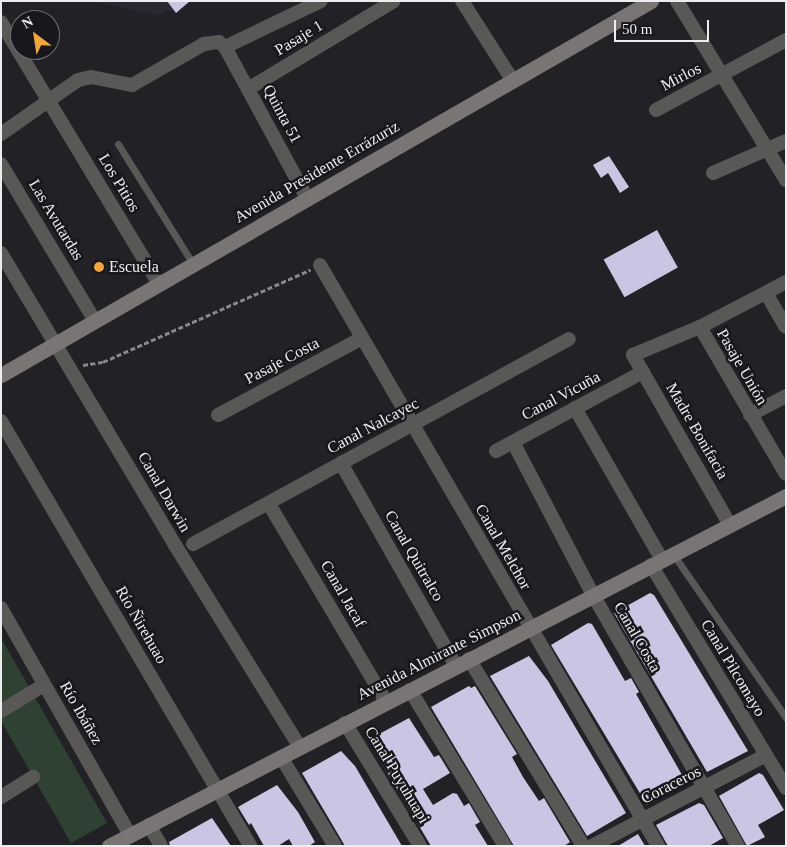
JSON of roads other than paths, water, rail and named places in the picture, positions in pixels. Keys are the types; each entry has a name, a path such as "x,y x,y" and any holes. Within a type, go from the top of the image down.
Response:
{"street":[{"path":"1,134 78,80 92,77 132,85 204,44 219,42 225,47 321,1"},
{"name":"Pasaje 1","path":"248,89 394,1"},
{"path":"462,1 513,81"},
{"name":"Avenida Presidente Errázuriz","path":"1,375 651,1"},
{"path":"677,1 786,180"},
{"name":"Los Pitios","path":"1,22 159,284"},
{"name":"Mirlos","path":"656,110 786,40"},
{"name":"Quinta 51","path":"225,47 307,198"},
{"path":"713,174 768,151 786,141"},
{"name":"Las Avutardas","path":"1,164 95,321"},
{"name":"Canal Darwin","path":"1,253 71,366 175,545 300,746"},
{"name":"Canal Melchor","path":"320,265 658,846"},
{"path":"700,327 786,282"},
{"path":"766,293 786,327"},
{"name":"Madre Bonifacia","path":"700,327 633,355 730,525"},
{"name":"Pasaje Unión","path":"700,327 786,474"},
{"name":"Pasaje Costa","path":"218,415 362,338"},
{"name":"Canal Nalcayec","path":"193,544 569,339"},
{"name":"Canal Vicuña","path":"496,451 643,372"},
{"path":"750,415 786,396"},
{"name":"Canal Pilcomayo","path":"575,408 662,560 766,755 786,788"},
{"name":"Río Ñirehuao","path":"1,422 250,846"},
{"name":"Canal Costa","path":"512,442 593,596 738,846"},
{"name":"Canal Quitralco","path":"341,463 463,663 583,846"},
{"name":"Avenida Almirante Simpson","path":"109,846 786,496"},
{"name":"Canal Jacaf","path":"269,504 386,702"},
{"name":"Río Ibáñez","path":"1,608 130,835"},
{"path":"1,711 44,685"},
{"path":"410,690 505,846"},
{"name":"Canal Puyuhuapi","path":"345,723 420,846"},
{"name":"Coraceros","path":"592,846 766,755"},
{"path":"281,757 335,846"},
{"path":"1,797 33,777"},
{"path":"148,825 161,846"}],"lane":[{"path":"118,144 193,264"},
{"path":"662,560 786,718"}],"place":[{"name":"Escuela","path":"99,267"}]}
